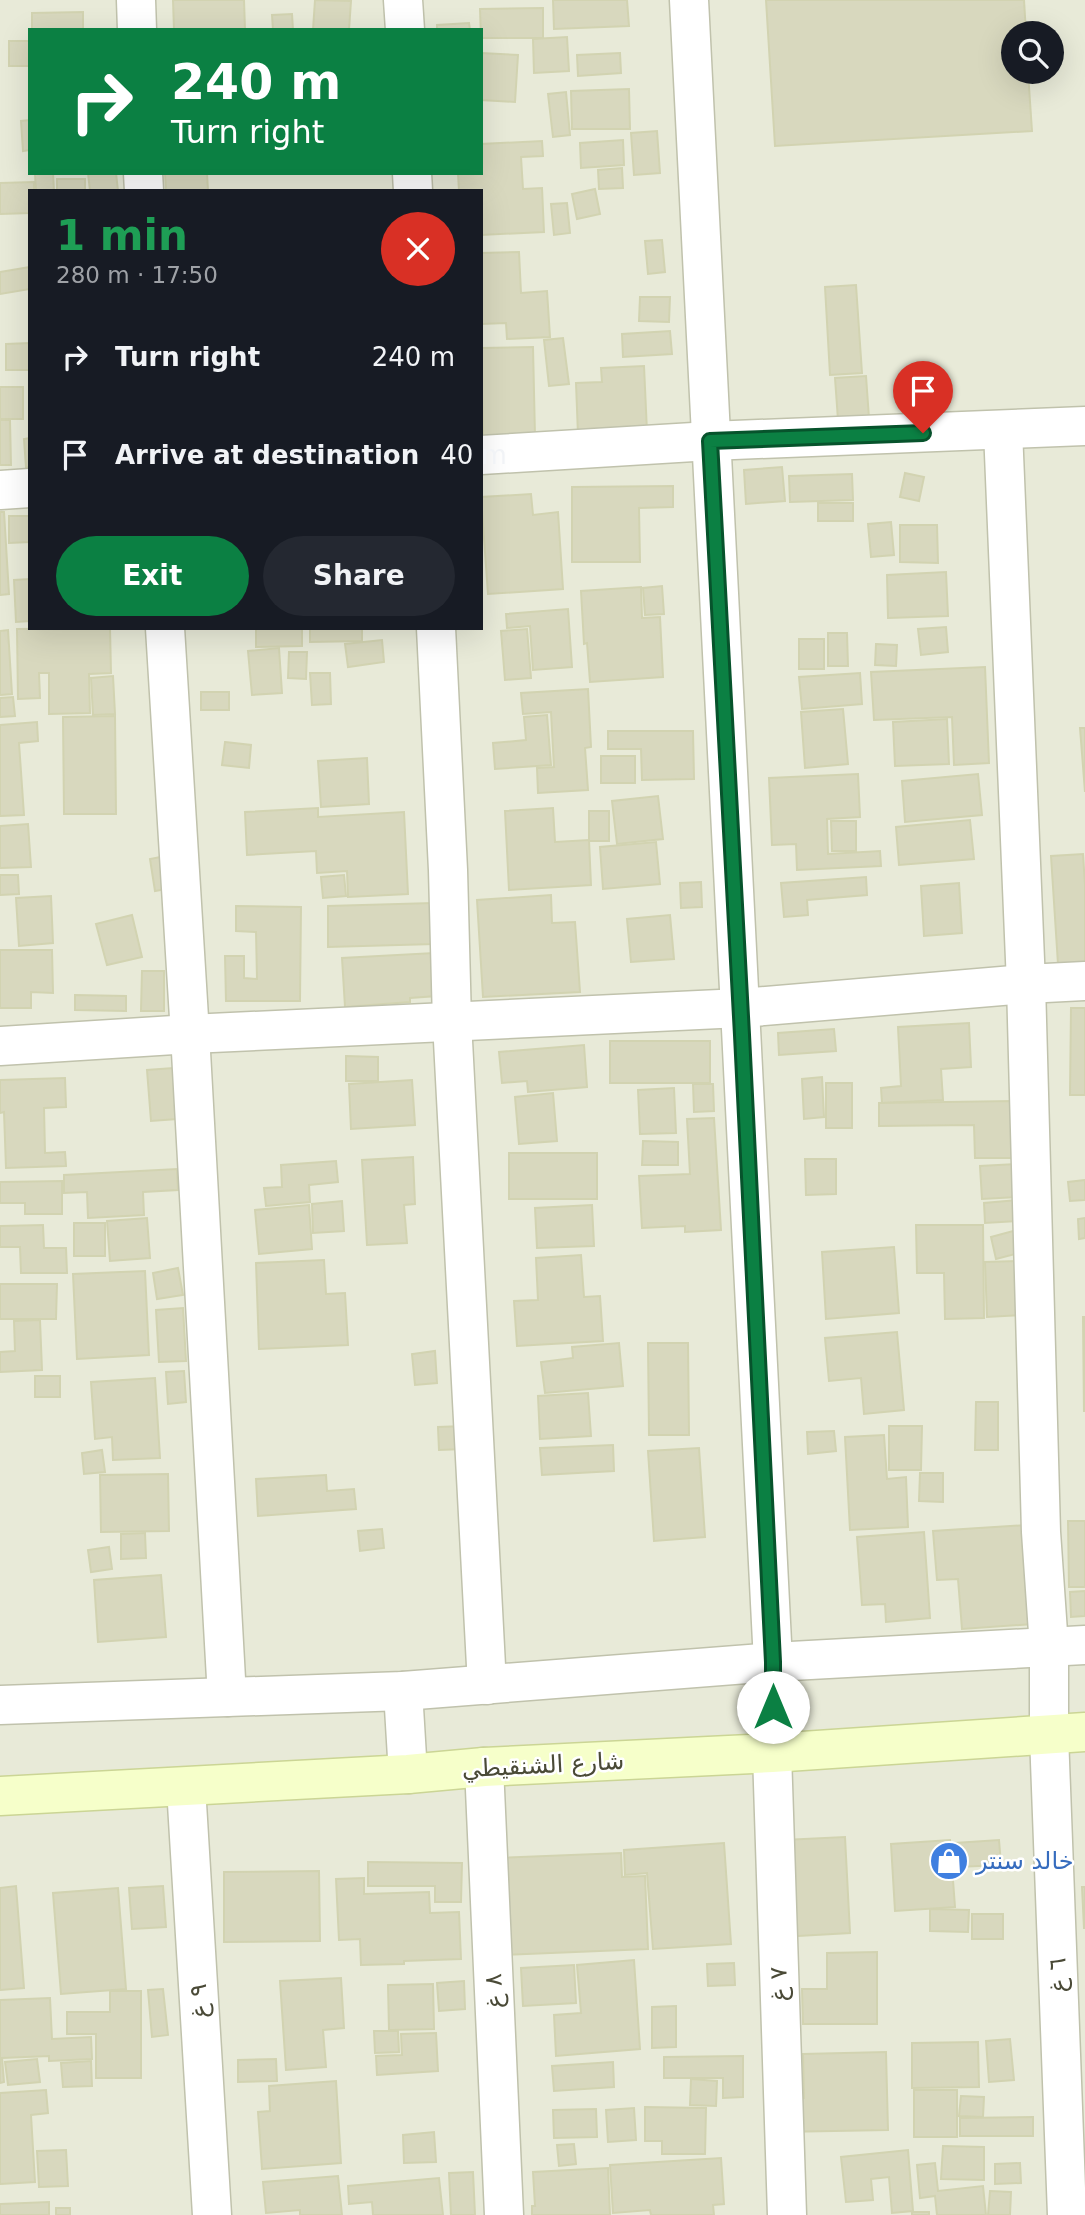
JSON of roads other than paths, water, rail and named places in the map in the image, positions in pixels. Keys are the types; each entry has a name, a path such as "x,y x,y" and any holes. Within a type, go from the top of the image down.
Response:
{"street":[{"path":"136,0 137,28"},
{"path":"403,0 405,28"},
{"name":"٧ غ","path":"689,0 773,1662 772,1753 787,2215"},
{"path":"483,455 710,441 1085,426"},
{"name":"٦ غ","path":"1003,430 1026,984 1041,1532 1067,1646 1068,2215"},
{"path":"0,490 28,488"},
{"path":"165,630 227,1697"},
{"path":"436,630 452,1021 487,1685"},
{"path":"0,1046 190,1034 741,1008 1085,981"},
{"path":"0,1705 403,1691 773,1662 1067,1646"},
{"path":"403,1691 408,1774"},
{"name":"شارع الشنقيطي","path":"0,1796 1067,1734"},
{"name":"٨ غ","path":"484,1767 505,2215"},
{"name":"٩ غ","path":"186,1787 212,2215"}],"place":[{"name":"خالد سنتر","path":"949,1861"}]}
